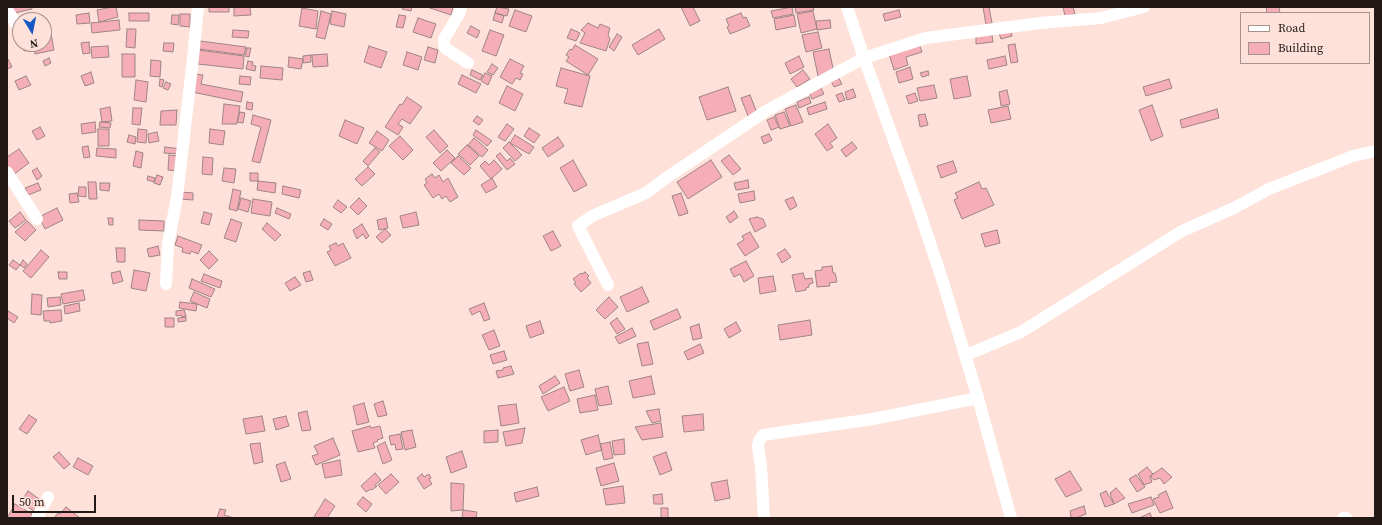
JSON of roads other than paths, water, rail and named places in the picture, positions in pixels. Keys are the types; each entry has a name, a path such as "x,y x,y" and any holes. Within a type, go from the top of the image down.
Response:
{"street":[{"path":"166,284 168,244 177,197 198,7"},
{"path":"461,7 444,39 444,42 445,48 468,63"},
{"path":"847,7 918,206 978,398 1012,518"},
{"path":"608,285 578,226 592,216 646,193 666,178 766,112 864,58 926,38 1040,23 1101,18 1144,7"},
{"path":"971,353 1021,332 1182,231 1234,208 1269,189 1354,156 1375,151"},
{"path":"7,172 37,219"},
{"path":"764,518 761,466 758,447 759,441 763,435 873,420 978,398"},
{"path":"37,518 48,497"}]}
